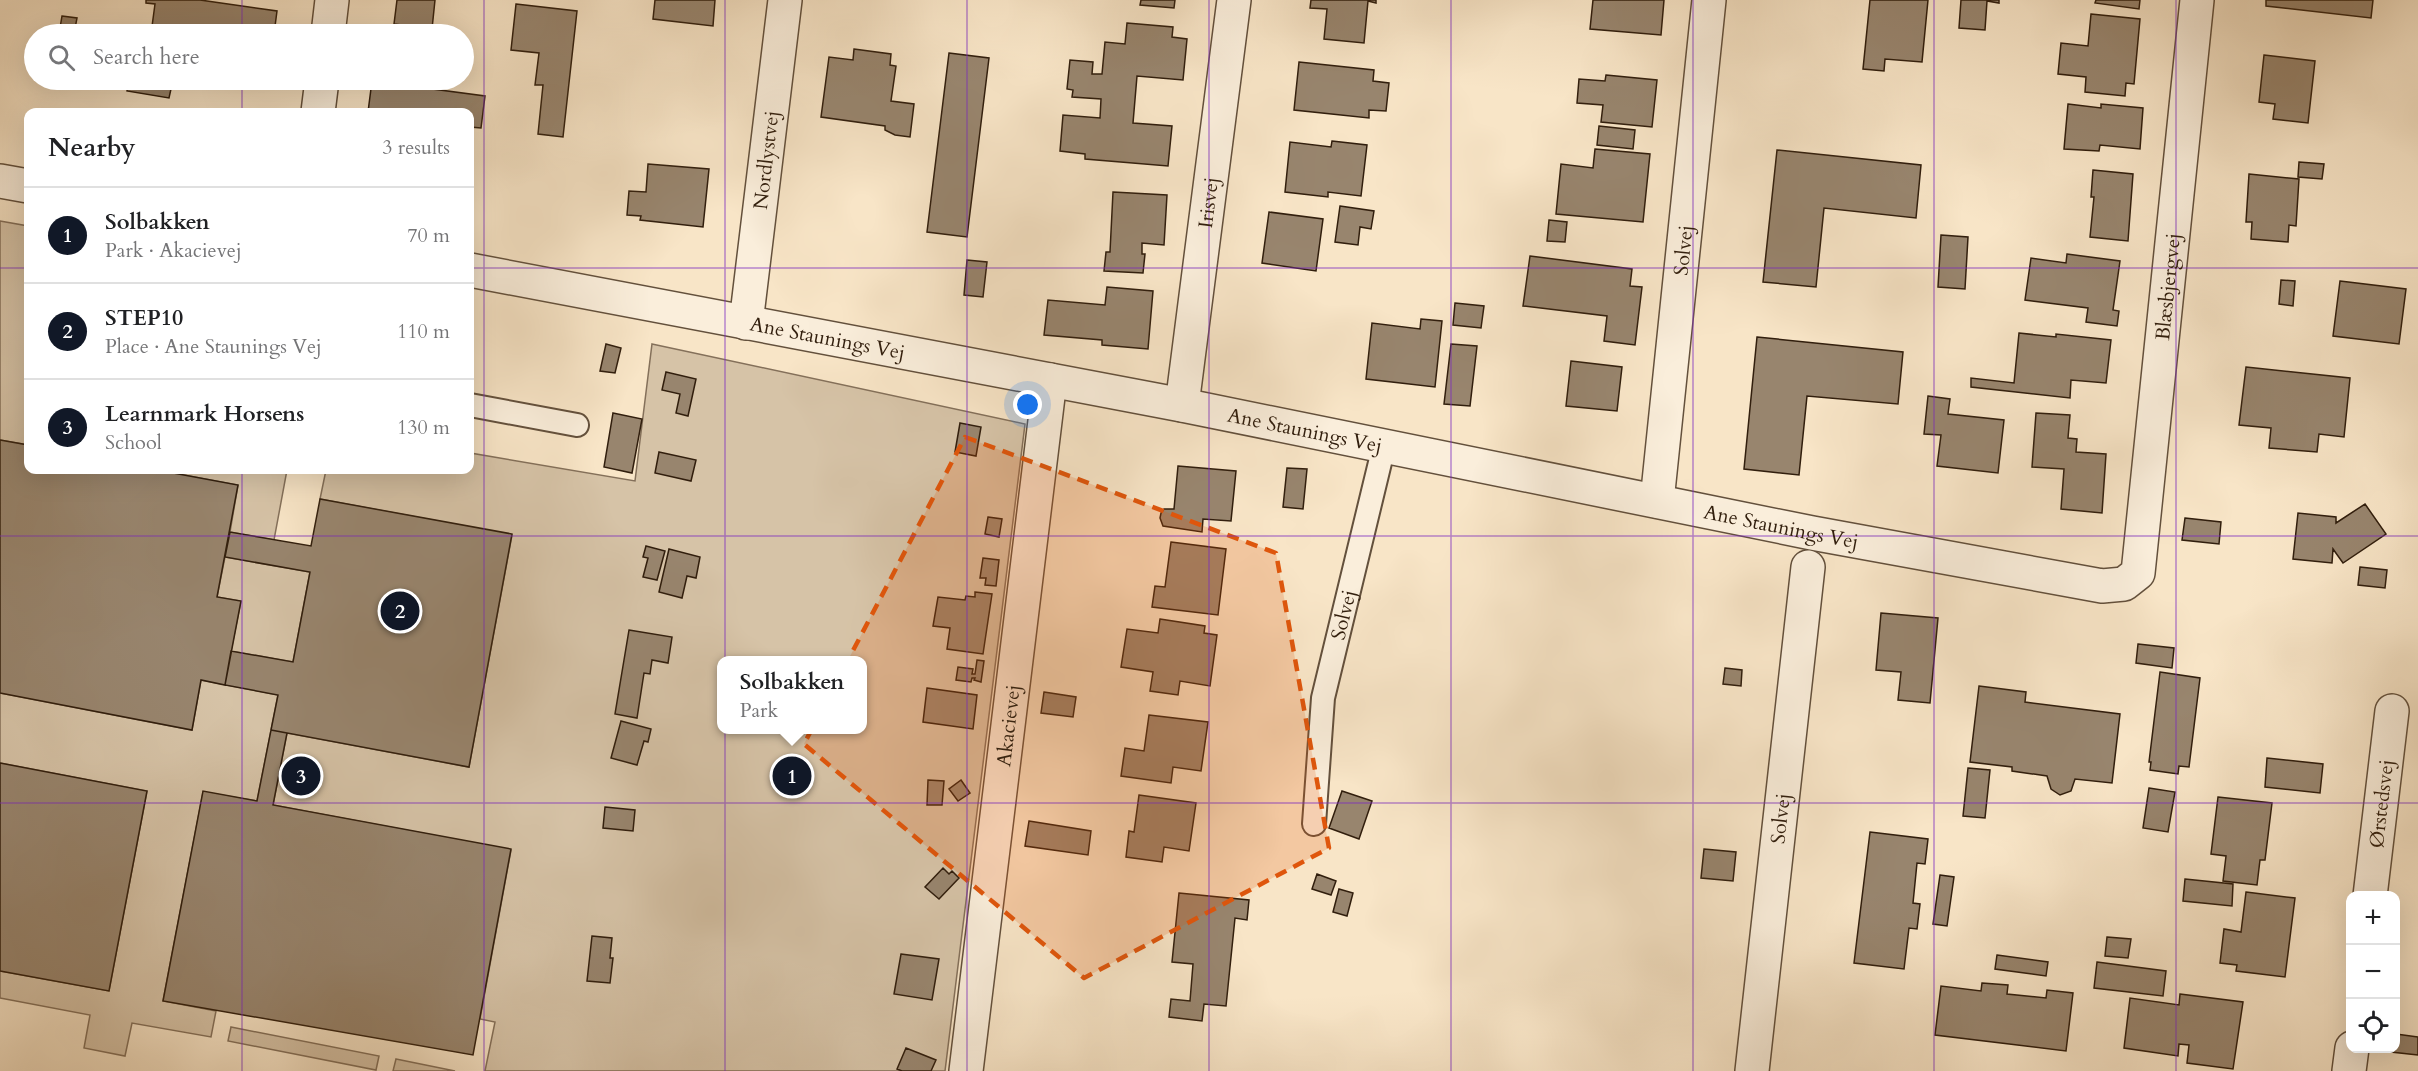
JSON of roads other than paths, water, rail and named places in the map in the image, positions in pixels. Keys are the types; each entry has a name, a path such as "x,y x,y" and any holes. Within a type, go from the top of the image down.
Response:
{"street":[{"path":"329,24 332,0"},
{"name":"Nordlystvej","path":"746,323 785,0"},
{"name":"Irisvej","path":"1182,405 1234,0"},
{"name":"Solvej","path":"1657,501 1709,0"},
{"name":"Blæsbjergvej","path":"2138,573 2197,0"},
{"path":"318,108 321,90"},
{"path":"0,181 24,185"},
{"name":"Ane Staunings Vej","path":"474,271 1182,405 1812,533 2102,586 2124,584 2138,573"},
{"name":"Akacievej","path":"966,1071 1050,380"},
{"name":"Solvej","path":"1752,1071 1808,567"},
{"name":"Ørstedsvej","path":"2371,891 2392,711"},
{"path":"2349,1071 2351,1053"}],"lane":[{"path":"474,406 577,425"},
{"name":"Solvej","path":"1314,824 1323,698 1384,446"}],"place":[{"name":"STEP10","path":"400,611"},
{"name":"Learnmark Horsens","path":"301,776"},
{"name":"Solbakken","path":"792,776"}]}
